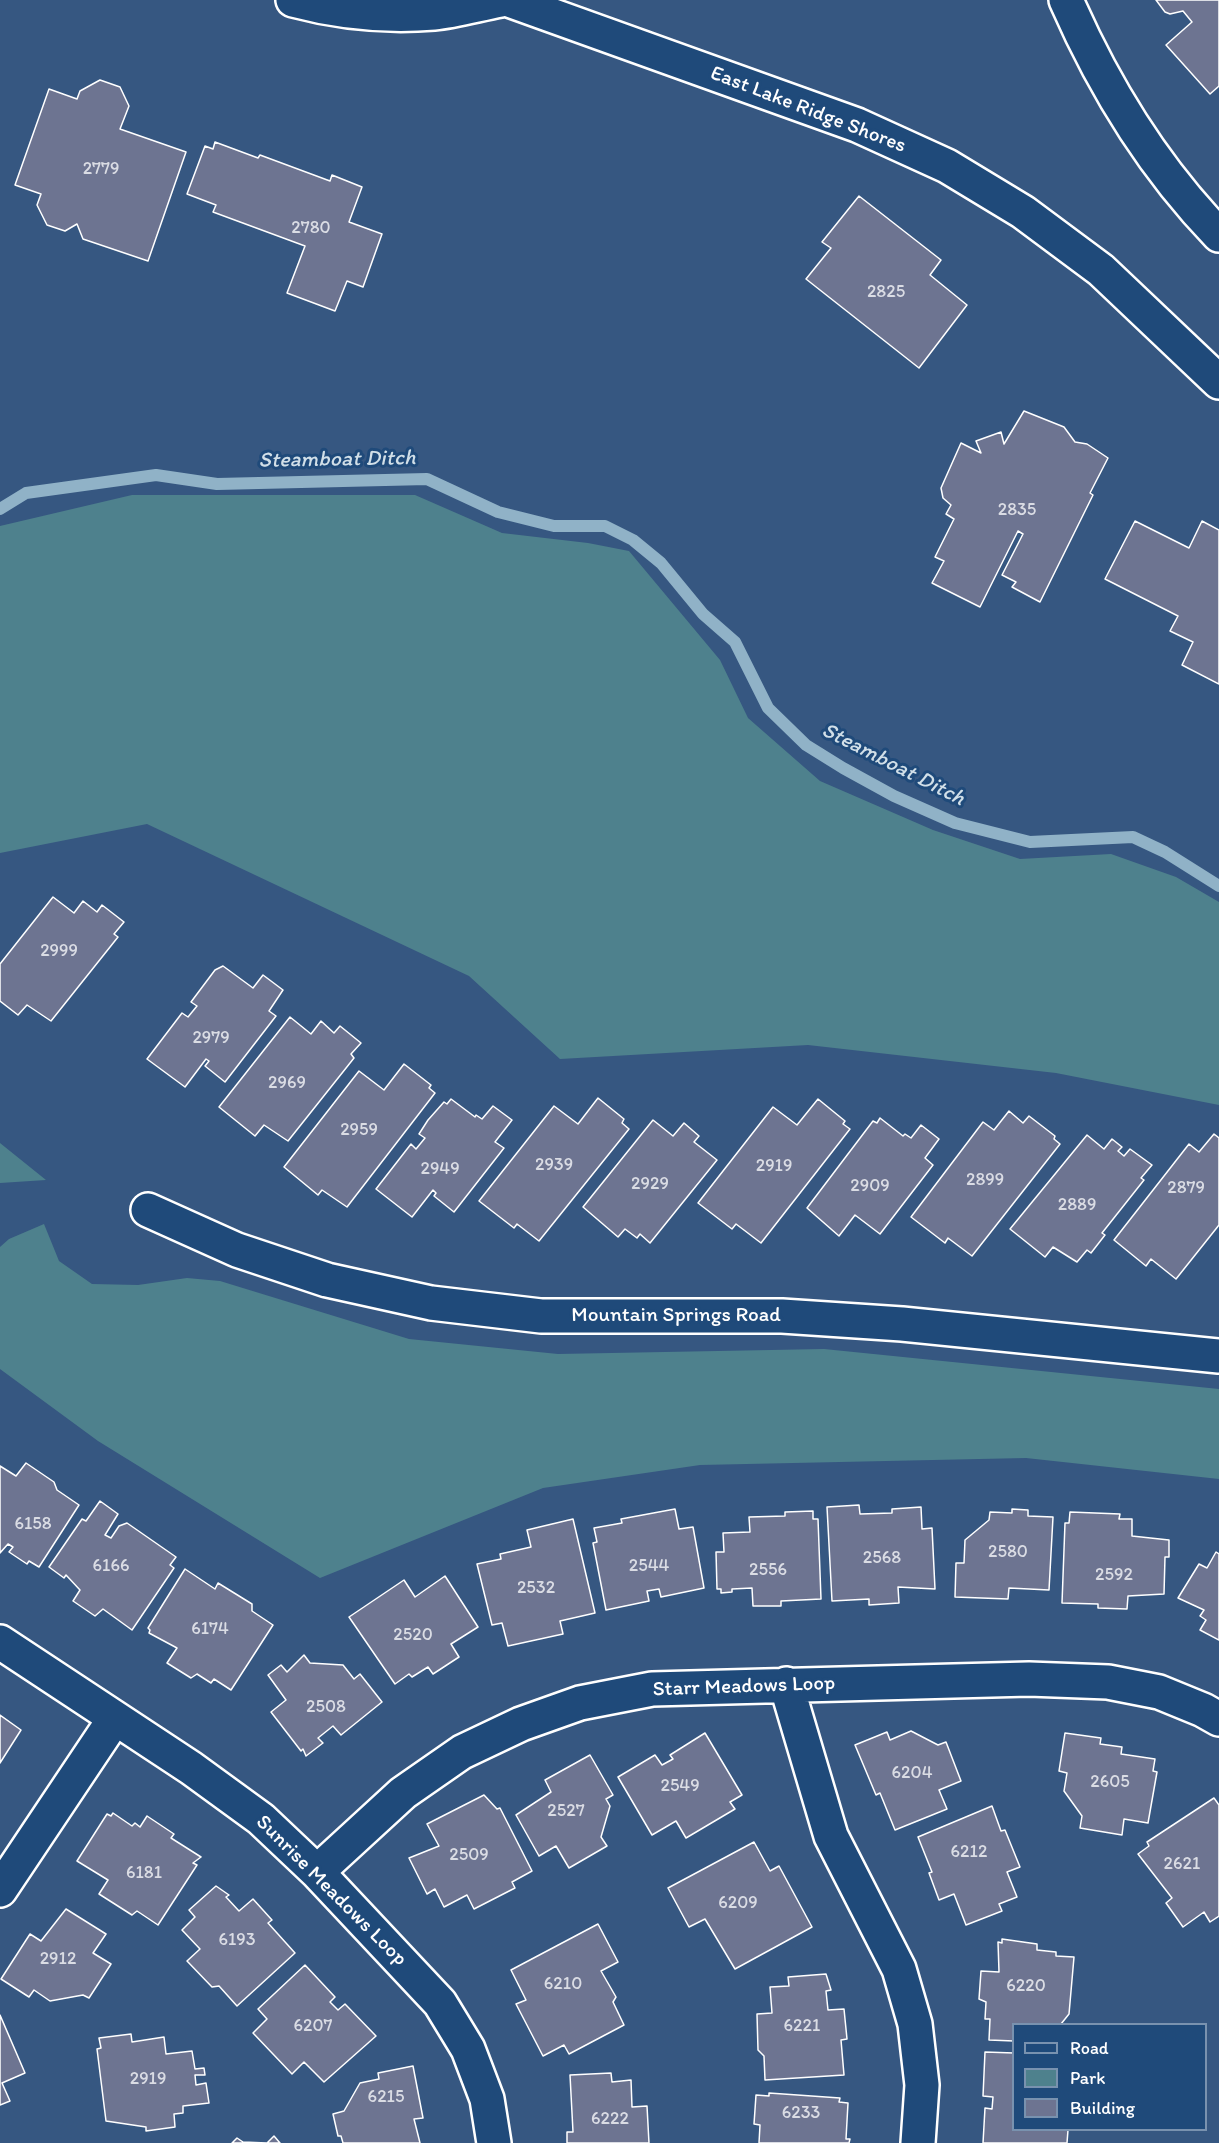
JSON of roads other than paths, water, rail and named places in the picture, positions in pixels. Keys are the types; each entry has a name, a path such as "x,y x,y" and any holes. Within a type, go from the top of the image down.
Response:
{"street":[{"path":"293,0 318,7 376,15 435,13 501,0"},
{"name":"East Lake Ridge Shores","path":"509,0 857,125 947,166 1023,212 1101,270 1219,382"},
{"path":"1066,0 1091,57 1137,136 1191,206 1219,235"},
{"name":"Mountain Springs Road","path":"148,1210 237,1250 327,1280 431,1303 541,1316 782,1316 902,1324 1219,1356"},
{"name":"Sunrise Meadows Loop","path":"0,1642 116,1718 261,1819 317,1872 440,2003 468,2049 487,2099 494,2143"},
{"name":"Starr Meadows Loop","path":"317,1872 403,1793 462,1752 521,1724 580,1703 652,1689 1029,1679 1108,1682 1159,1692 1219,1719"},
{"path":"786,1684 831,1836 899,1969 915,2024 922,2085 918,2143"},
{"path":"0,1890 116,1718"}],"waterway":[{"name":"Steamboat Ditch","path":"0,509 26,493 156,475 217,484 427,479 498,512 554,526 605,526 633,540 661,563 703,614 735,642 768,708 806,745 843,768 894,796 955,823 1030,842 1133,837 1165,852 1219,886"}]}
